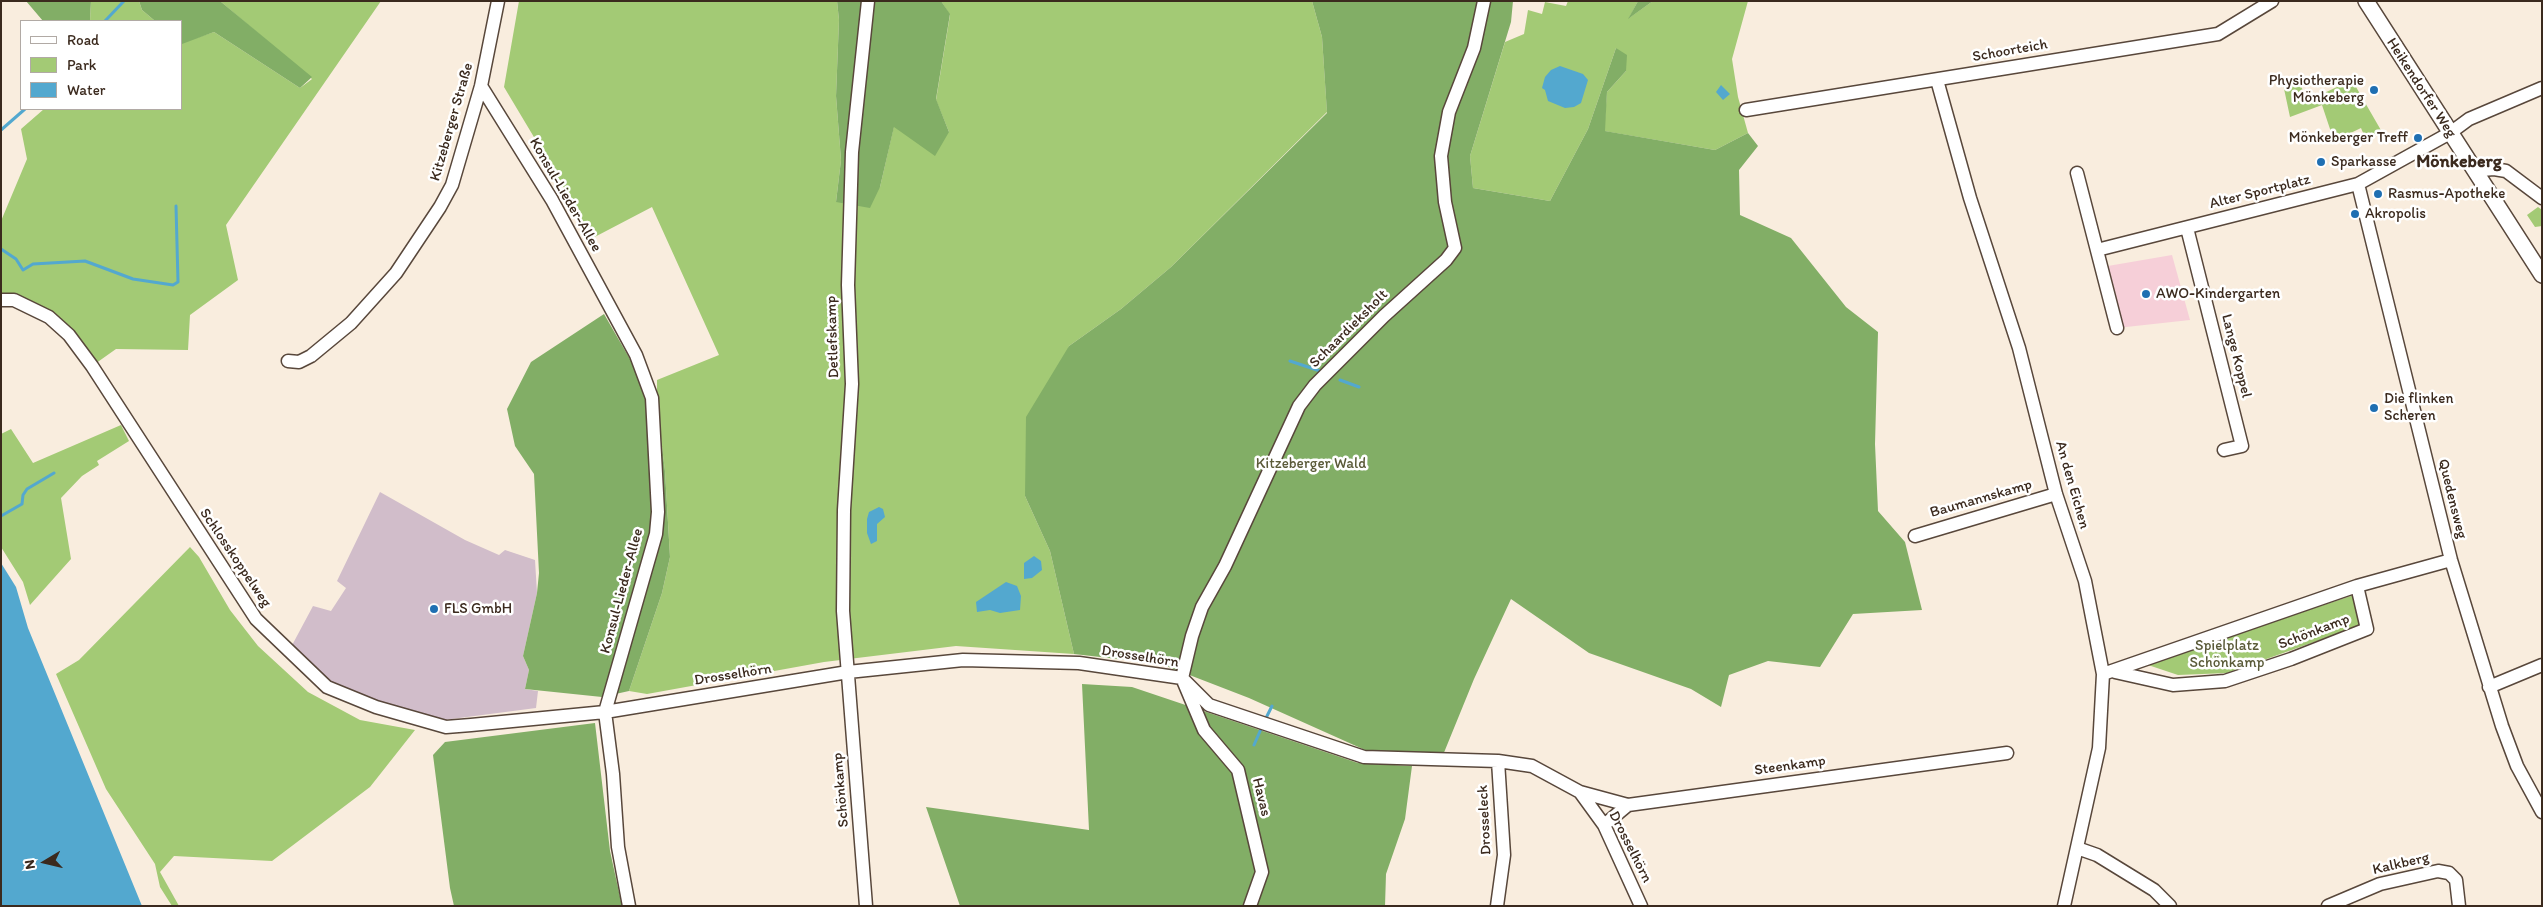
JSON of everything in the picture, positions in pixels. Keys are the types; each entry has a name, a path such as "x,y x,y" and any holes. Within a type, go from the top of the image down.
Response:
{"street":[{"name":"Kitzeberger Straße","path":"288,361 299,362 311,356 351,323 401,266 452,185 481,86 498,1"},
{"name":"Detlefskamp","path":"848,672 843,611 844,510 852,384 848,284 852,152 868,1"},
{"name":"Schaardieksholt","path":"1182,678 1192,636 1202,607 1226,566 1299,406 1316,385 1384,316 1446,260 1455,248 1445,202 1441,156 1449,112 1474,48 1484,1"},
{"name":"Schoorteich","path":"1746,110 2218,34 2272,1"},
{"name":"Heikendorfer Weg","path":"2366,1 2542,275"},
{"name":"An den Eichen","path":"1936,80 1970,198 2018,348 2056,494 2085,581 2108,673 2099,748 2064,906"},
{"name":"Konsul-Lieder-Allee","path":"481,86 552,200 636,355 652,398 658,512 656,534 605,712 613,774 618,847 629,906"},
{"name":"Alter Sportplatz","path":"2098,250 2358,184 2450,133 2469,119 2542,88"},
{"path":"2476,174 2482,170 2494,168 2506,171 2542,198"},
{"path":"2076,173 2098,250 2117,328"},
{"name":"Quedensweg","path":"2358,184 2451,560 2489,687 2517,766 2542,812"},
{"name":"Lange Koppel","path":"2188,228 2242,446 2224,450"},
{"name":"Schlosskoppelweg","path":"1,300 14,300 49,316 69,335 92,366 256,619 327,687 376,707 446,727 605,712"},
{"name":"Baumannskamp","path":"1915,536 2056,494"},
{"name":"Schönkamp","path":"2108,673 2357,586 2451,560"},
{"name":"Schönkamp","path":"2108,673 2173,685 2191,684 2225,681 2291,659 2367,629 2357,586"},
{"name":"Drosselhörn","path":"605,712 848,672 963,660 1079,663 1182,678 1210,705 1364,757 1498,761 1532,766 1580,792 1604,824 1641,906"},
{"path":"2489,687 2542,665"},
{"name":"Schönkamp","path":"848,672 866,906"},
{"name":"Havas","path":"1182,678 1204,730 1238,770 1262,872 1250,906"},
{"name":"Steenkamp","path":"1580,792 1628,804 2007,753"},
{"name":"Drosseleck","path":"1497,906 1504,855 1498,761"},
{"path":"1604,824 1628,804"},
{"path":"2077,848 2097,855 2154,890 2170,906"},
{"name":"Kalkberg","path":"2328,906 2380,884 2438,871 2449,874 2456,880 2459,906"}],"shaded area":[{"name":"AWO-Kindergarten","path":"2172,255 2190,320 2117,328 2102,267"},
{"name":"FLS GmbH","path":"380,492 465,540 499,555 505,550 535,560 537,593 523,656 529,670 525,689 538,691 536,708 444,720 379,705 330,687 290,649 313,606 331,611 346,588 337,581"}],"green space":[{"path":"26,1 91,1 90,20 42,20"},
{"path":"91,1 139,1 142,10 154,20 90,20"},
{"path":"139,1 220,1 312,77 300,88 214,32 182,44 182,20 154,20 142,10"},
{"path":"220,1 381,1 226,225 238,280 190,315 188,350 116,349 92,366 49,317 1,302 1,221 27,159 21,129 43,110 182,110 182,43 214,32 300,88 312,79"},
{"path":"519,1 837,1 839,20 836,96 841,160 836,202 880,187 894,126 949,132 936,100 950,15 941,1 1312,1 1322,37 1327,112 1171,267 1121,309 1069,346 1025,496 1050,551 1074,654 956,646 824,662 647,694 629,691 662,593 670,557 665,471 657,406 657,380 719,355 652,207 587,241 562,184 504,87"},
{"path":"837,1 941,1 950,14 936,99 949,132 935,156 894,127 880,187 870,208 836,202 841,160 836,96 839,20"},
{"name":"Kitzeberger Wald","path":"1312,1 1513,1 1511,22 1470,156 1473,188 1550,201 1588,129 1616,48 1627,55 1626,71 1607,92 1605,131 1715,150 1748,133 1758,146 1739,170 1740,215 1791,238 1846,307 1878,332 1875,444 1878,511 1905,542 1922,610 1853,614 1820,667 1768,661 1729,675 1721,707 1691,689 1589,653 1511,599 1474,679 1443,755 1365,750 1249,698 1161,664 1074,654 1050,551 1025,496 1026,417 1069,346 1121,309 1171,267 1327,113 1322,37"},
{"path":"1568,1 1638,1 1629,18 1653,1 1748,1 1732,59 1738,97 1748,133 1715,150 1604,131 1607,92 1626,71 1616,48 1588,129 1550,201 1473,188 1470,156 1505,42 1524,34 1528,10 1542,14 1545,2 1566,6"},
{"path":"1638,1 1653,1 1628,19"},
{"path":"2298,78 2307,101 2352,80 2382,132 2366,140 2361,128 2334,141 2322,105 2290,117 2283,84"},
{"path":"2538,207 2542,210 2542,226 2535,227 2527,215"},
{"path":"604,314 657,406 665,471 670,557 662,593 629,691 602,697 525,689 529,670 523,656 537,593 539,573 534,474 515,446 507,409 531,362"},
{"path":"121,425 129,441 97,461 99,465 82,476 61,498 71,559 30,605 23,582 1,547 1,434 11,429 33,463"},
{"path":"190,547 199,557 230,610 258,646 308,692 360,720 415,730 370,787 272,861 174,856 160,872 179,906 172,906 160,887 155,864 106,789 56,674 79,660"},
{"name":"Spielplatz Schönkamp","path":"2354,595 2362,625 2227,673 2178,675 2145,664"},
{"path":"1082,684 1132,687 1358,763 1412,766 1405,819 1386,874 1385,906 960,906 926,807 1089,830"},
{"path":"595,723 610,851 622,906 454,906 433,755 445,742"}],"water":[{"path":"1560,66 1583,74 1588,80 1581,103 1574,107 1565,108 1548,101 1545,90 1542,88 1545,77 1551,70"},
{"path":"1721,85 1730,94 1723,100 1716,92"},
{"path":"879,507 883,509 885,517 877,524 877,541 871,544 867,533 867,519 869,512"},
{"path":"1034,556 1041,561 1042,570 1032,578 1024,579 1024,563"},
{"path":"1,563 16,587 28,628 142,906 1,906"},
{"path":"1006,582 1017,586 1021,596 1020,610 1000,613 990,610 977,612 976,602"}],"waterway":[{"path":"106,20 124,1"},
{"path":"1,130 24,110"},
{"path":"1,249 16,259 23,270 33,264 85,261 133,279 173,285 178,282 176,206"},
{"path":"1290,361 1320,371"},
{"path":"1340,380 1359,387"},
{"path":"1,516 22,504 23,495 27,489 54,473"},
{"path":"1266,718 1272,706"},
{"path":"1254,745 1261,729"}],"place":[{"name":"Physiotherapie Mönkeberg","path":"2374,90"},
{"name":"Mönkeberger Treff","path":"2418,138"},
{"name":"Sparkasse","path":"2321,162"},
{"name":"Rasmus-Apotheke","path":"2378,194"},
{"name":"Akropolis","path":"2355,214"},
{"name":"AWO-Kindergarten","path":"2146,294"},
{"name":"Die flinken Scheren","path":"2374,408"},
{"name":"FLS GmbH","path":"434,609"}],"district":[{"name":"Mönkeberg","path":"2459,162"}]}
